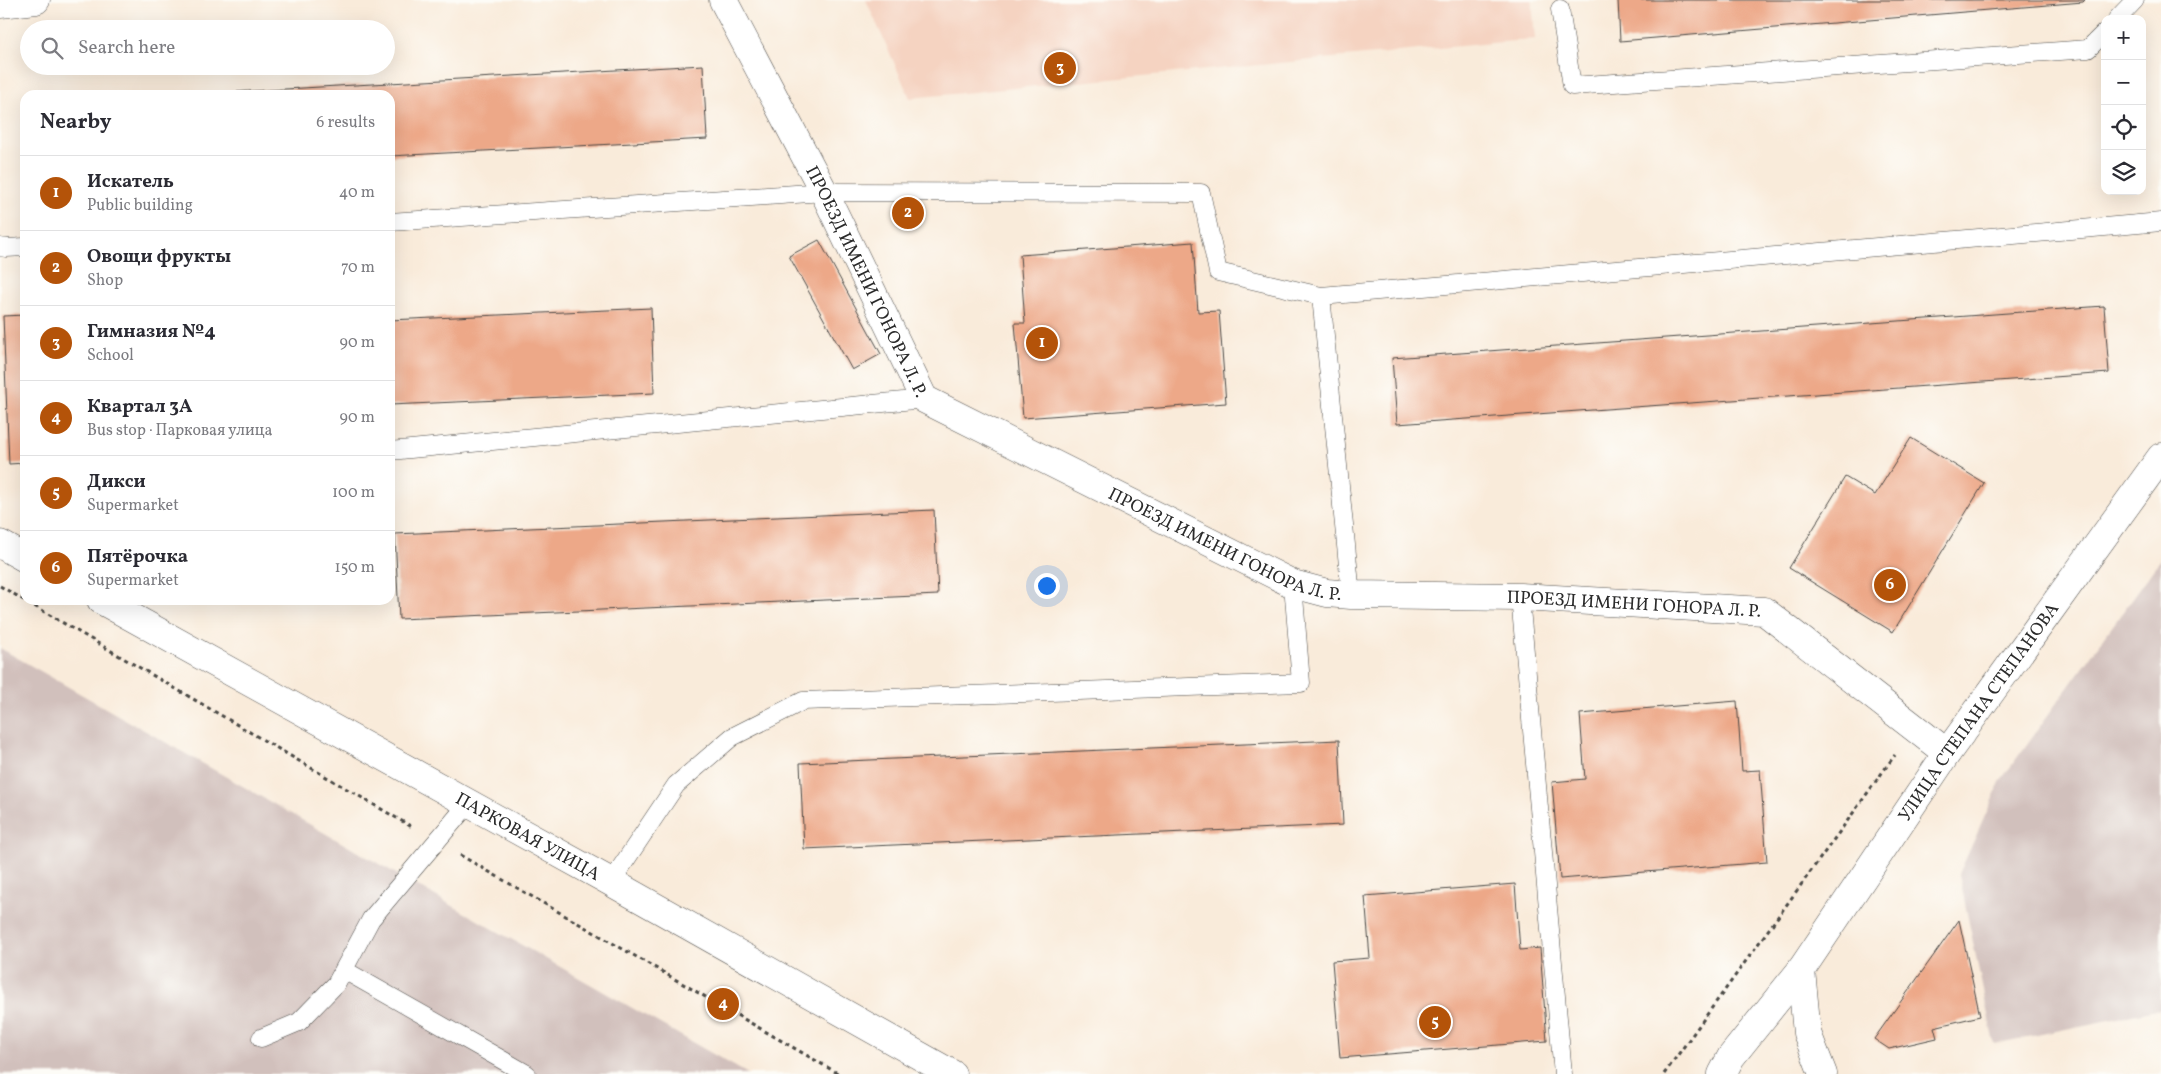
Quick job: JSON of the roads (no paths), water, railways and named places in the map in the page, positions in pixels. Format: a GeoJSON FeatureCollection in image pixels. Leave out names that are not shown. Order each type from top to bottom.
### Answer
{"type":"FeatureCollection","features":[{"type":"Feature","properties":{"kind":"street"},"geometry":{"type":"LineString","coordinates":[[0,4],[36,0]]}},
{"type":"Feature","properties":{"kind":"street","name":"ПРОЕЗД ИМЕНИ ГОНОРА Л. Р."},"geometry":{"type":"LineString","coordinates":[[723,0],[824,192],[924,398],[1292,584],[1327,593],[1351,596],[1520,597],[1764,611],[1947,753]]}},
{"type":"Feature","properties":{"kind":"street","name":"УЛИЦА СТЕПАНА СТЕПАНОВА"},"geometry":{"type":"LineString","coordinates":[[1722,1074],[1731,1057],[1801,970],[1947,753],[2161,457]]}},
{"type":"Feature","properties":{"kind":"street"},"geometry":{"type":"LineString","coordinates":[[0,544],[20,555]]}},
{"type":"Feature","properties":{"kind":"street","name":"ПАРКОВАЯ УЛИЦА"},"geometry":{"type":"LineString","coordinates":[[110,605],[611,882],[952,1074]]}},
{"type":"Feature","properties":{"kind":"street"},"geometry":{"type":"LineString","coordinates":[[1801,970],[1807,1033],[1824,1074]]}},
{"type":"Feature","properties":{"kind":"lane"},"geometry":{"type":"LineString","coordinates":[[2121,15],[2136,0]]}},
{"type":"Feature","properties":{"kind":"lane"},"geometry":{"type":"LineString","coordinates":[[1560,10],[1572,86],[2088,49],[2101,36]]}},
{"type":"Feature","properties":{"kind":"lane"},"geometry":{"type":"LineString","coordinates":[[395,222],[824,192],[1201,193],[1218,272],[1321,296],[2161,222]]}},
{"type":"Feature","properties":{"kind":"lane"},"geometry":{"type":"LineString","coordinates":[[0,247],[20,247]]}},
{"type":"Feature","properties":{"kind":"lane"},"geometry":{"type":"LineString","coordinates":[[1321,296],[1351,596]]}},
{"type":"Feature","properties":{"kind":"lane"},"geometry":{"type":"LineString","coordinates":[[395,451],[924,398]]}},
{"type":"Feature","properties":{"kind":"lane"},"geometry":{"type":"LineString","coordinates":[[611,882],[676,785],[732,737],[803,701],[1301,682],[1292,584]]}},
{"type":"Feature","properties":{"kind":"lane"},"geometry":{"type":"LineString","coordinates":[[1520,597],[1563,1074]]}},
{"type":"Feature","properties":{"kind":"lane"},"geometry":{"type":"LineString","coordinates":[[261,1038],[299,1022],[336,984],[371,919],[468,804]]}},
{"type":"Feature","properties":{"kind":"lane"},"geometry":{"type":"LineString","coordinates":[[344,970],[527,1074]]}},
{"type":"Feature","properties":{"kind":"place","name":"Гимназия №4"},"geometry":{"type":"Point","coordinates":[1060,68]}},
{"type":"Feature","properties":{"kind":"place","name":"Овощи фрукты"},"geometry":{"type":"Point","coordinates":[908,213]}},
{"type":"Feature","properties":{"kind":"place","name":"Искатель"},"geometry":{"type":"Point","coordinates":[1042,343]}},
{"type":"Feature","properties":{"kind":"place","name":"Пятёрочка"},"geometry":{"type":"Point","coordinates":[1890,585]}},
{"type":"Feature","properties":{"kind":"place","name":"Квартал 3А"},"geometry":{"type":"Point","coordinates":[723,1004]}},
{"type":"Feature","properties":{"kind":"place","name":"Дикси"},"geometry":{"type":"Point","coordinates":[1435,1022]}}]}
